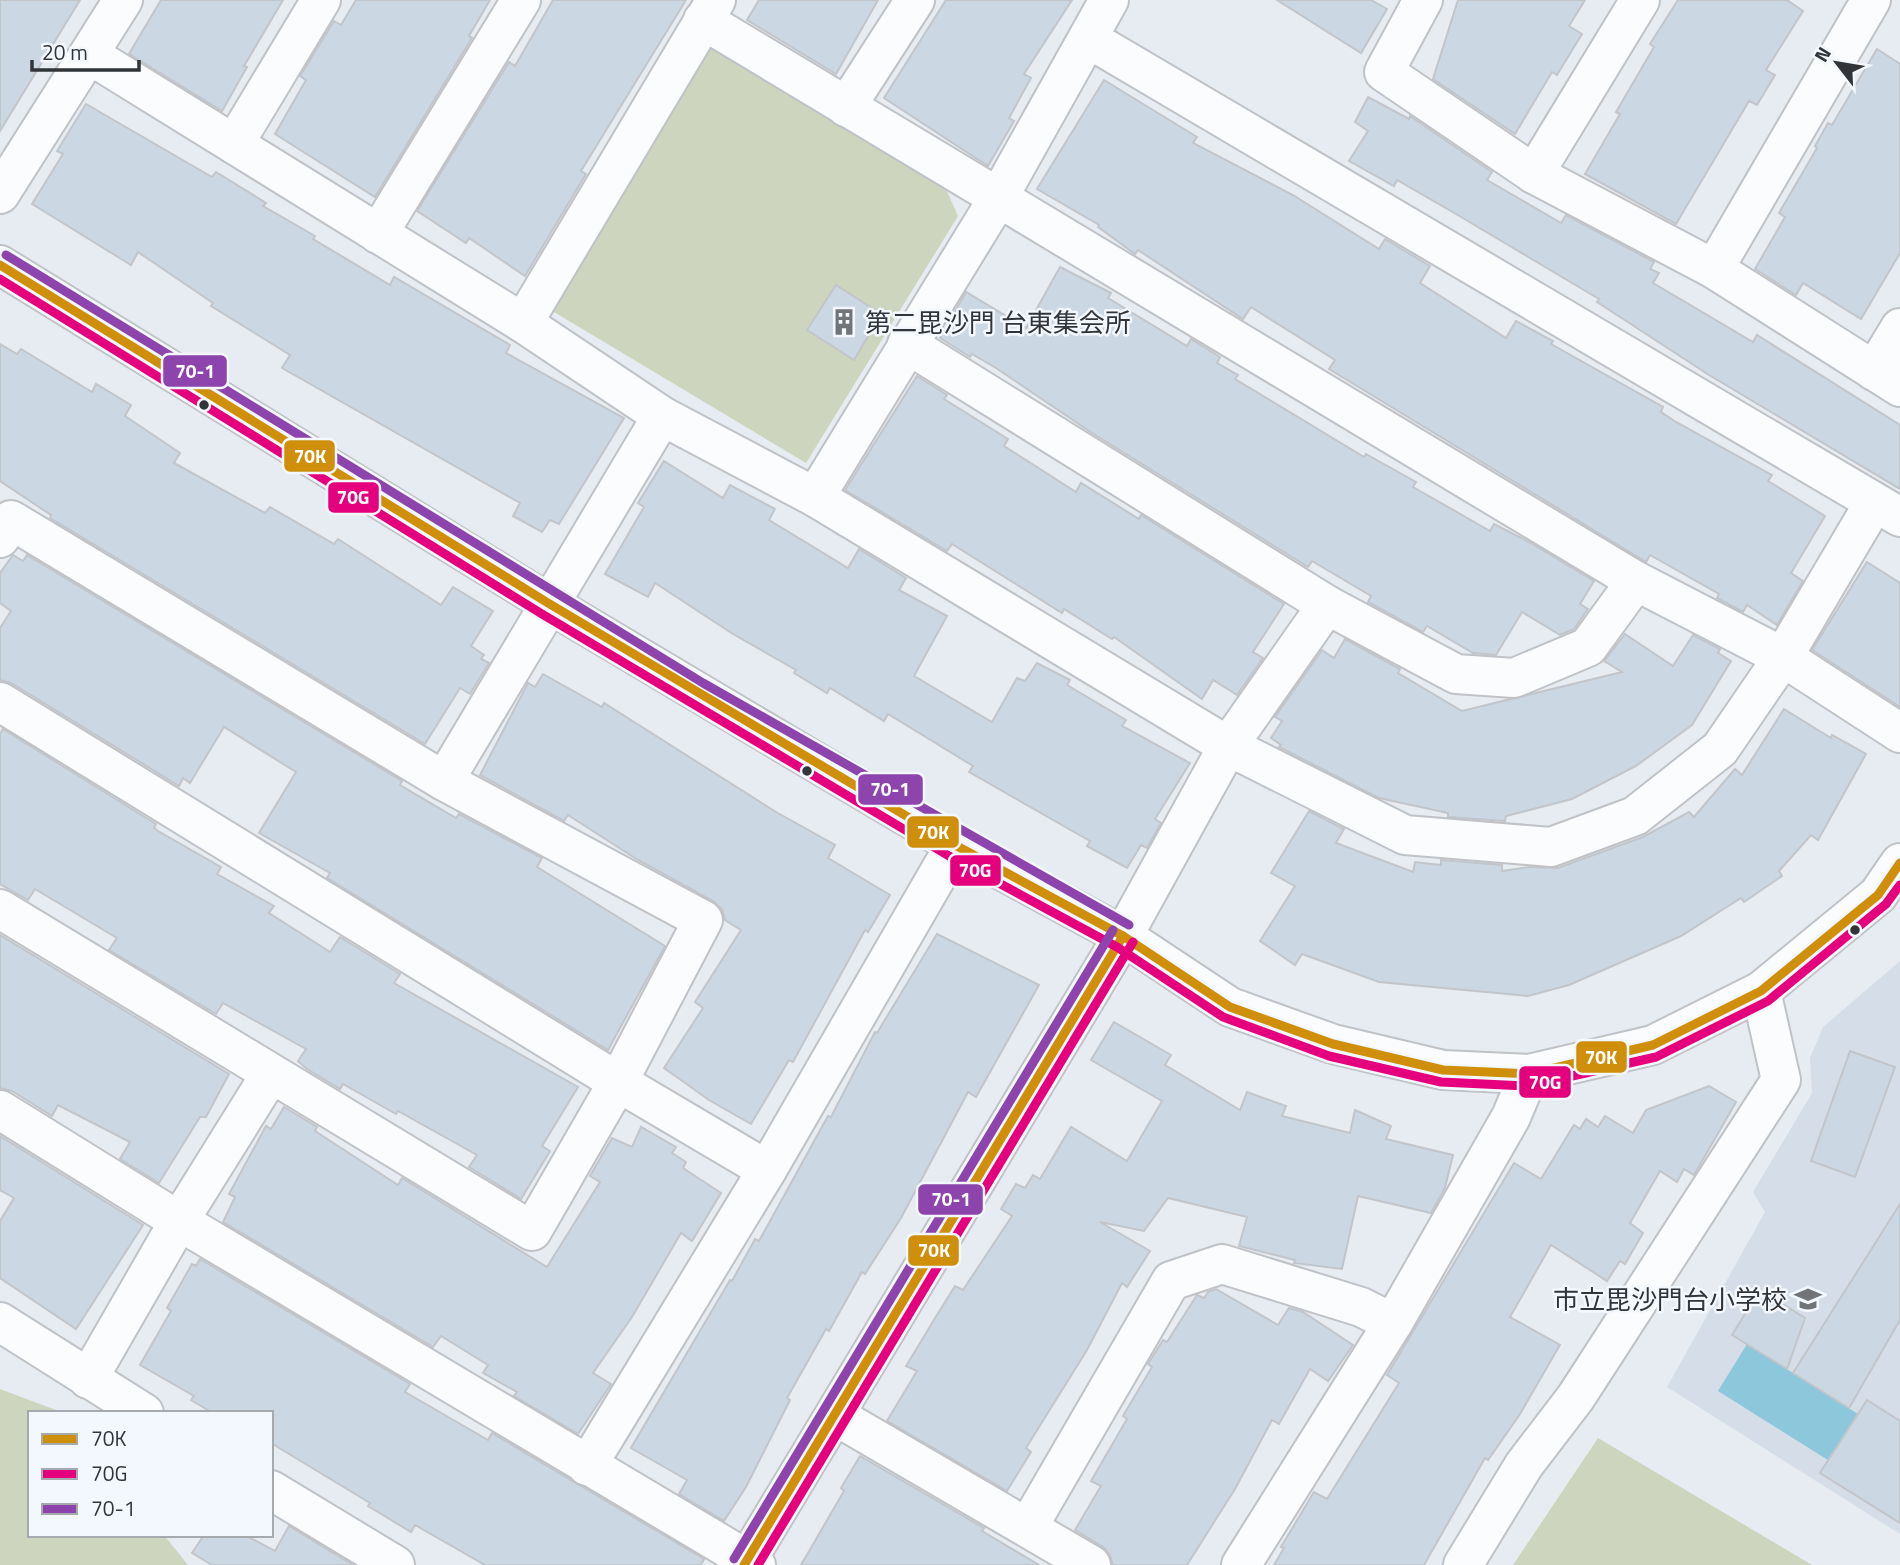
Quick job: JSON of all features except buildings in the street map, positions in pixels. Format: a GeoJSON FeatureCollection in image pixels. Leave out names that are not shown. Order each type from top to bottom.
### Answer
{"type":"FeatureCollection","features":[{"type":"Feature","properties":{"kind":"street"},"geometry":{"type":"LineString","coordinates":[[0,194],[123,0]]}},
{"type":"Feature","properties":{"kind":"street"},"geometry":{"type":"LineString","coordinates":[[234,144],[321,0]]}},
{"type":"Feature","properties":{"kind":"street"},"geometry":{"type":"LineString","coordinates":[[379,234],[521,0]]}},
{"type":"Feature","properties":{"kind":"street"},"geometry":{"type":"LineString","coordinates":[[846,107],[915,0]]}},
{"type":"Feature","properties":{"kind":"street"},"geometry":{"type":"LineString","coordinates":[[815,496],[998,200],[1109,0]]}},
{"type":"Feature","properties":{"kind":"street"},"geometry":{"type":"LineString","coordinates":[[1423,0],[1384,72],[1534,174],[1714,270],[1887,379],[1900,328]]}},
{"type":"Feature","properties":{"kind":"street"},"geometry":{"type":"LineString","coordinates":[[1534,174],[1640,0]]}},
{"type":"Feature","properties":{"kind":"street"},"geometry":{"type":"LineString","coordinates":[[1714,270],[1871,0]]}},
{"type":"Feature","properties":{"kind":"street"},"geometry":{"type":"LineString","coordinates":[[523,323],[709,10],[846,107],[998,200],[1636,581],[1783,657],[1900,733]]}},
{"type":"Feature","properties":{"kind":"street"},"geometry":{"type":"LineString","coordinates":[[90,55],[523,323],[662,416],[815,496],[1228,746],[1405,835],[1551,847],[1634,816],[1720,749],[1887,510],[1089,39]]}},
{"type":"Feature","properties":{"kind":"street"},"geometry":{"type":"LineString","coordinates":[[0,265],[548,603],[955,845],[1123,936],[1230,1007],[1333,1044],[1443,1070],[1529,1074],[1653,1045],[1761,991],[1878,895],[1900,863]]}},
{"type":"Feature","properties":{"kind":"street"},"geometry":{"type":"LineString","coordinates":[[907,344],[1327,605],[1456,674],[1514,678],[1588,647],[1636,581]]}},
{"type":"Feature","properties":{"kind":"street"},"geometry":{"type":"LineString","coordinates":[[444,782],[548,603],[662,416]]}},
{"type":"Feature","properties":{"kind":"street"},"geometry":{"type":"LineString","coordinates":[[0,538],[11,520],[444,782],[703,920],[618,1082],[532,1231],[270,1075],[0,909]]}},
{"type":"Feature","properties":{"kind":"street"},"geometry":{"type":"LineString","coordinates":[[0,1110],[178,1221],[749,1563],[1123,936],[1228,746],[1327,605]]}},
{"type":"Feature","properties":{"kind":"street"},"geometry":{"type":"LineString","coordinates":[[0,702],[618,1082],[767,1170]]}},
{"type":"Feature","properties":{"kind":"street"},"geometry":{"type":"LineString","coordinates":[[587,1466],[767,1170],[955,845]]}},
{"type":"Feature","properties":{"kind":"street"},"geometry":{"type":"LineString","coordinates":[[1463,1565],[1524,1465],[1576,1397],[1781,1080],[1761,991]]}},
{"type":"Feature","properties":{"kind":"street"},"geometry":{"type":"LineString","coordinates":[[1241,1565],[1393,1323],[1511,1117],[1529,1074]]}},
{"type":"Feature","properties":{"kind":"street"},"geometry":{"type":"LineString","coordinates":[[88,1378],[178,1221],[270,1075]]}},
{"type":"Feature","properties":{"kind":"street"},"geometry":{"type":"LineString","coordinates":[[1028,1527],[1171,1281],[1222,1264],[1361,1307],[1393,1323]]}},
{"type":"Feature","properties":{"kind":"street"},"geometry":{"type":"LineString","coordinates":[[0,1322],[141,1411]]}},
{"type":"Feature","properties":{"kind":"street"},"geometry":{"type":"LineString","coordinates":[[836,1416],[1091,1565]]}},
{"type":"Feature","properties":{"kind":"street"},"geometry":{"type":"LineString","coordinates":[[273,1491],[384,1562]]}},
{"type":"Feature","properties":{"kind":"shaded area","name":"市立毘沙門台小学校"},"geometry":{"type":"Polygon","coordinates":[[[1900,961],[1900,1534],[1667,1387],[1765,1212],[1753,1192],[1812,1093],[1810,1058],[1823,1027],[1900,961]]]}},
{"type":"Feature","properties":{"kind":"green space"},"geometry":{"type":"Polygon","coordinates":[[[711,44],[945,187],[958,216],[806,463],[549,309],[711,44]]]}},
{"type":"Feature","properties":{"kind":"green space"},"geometry":{"type":"Polygon","coordinates":[[[0,1389],[59,1411],[28,1411],[28,1537],[166,1537],[188,1565],[0,1565],[0,1389]]]}},
{"type":"Feature","properties":{"kind":"green space"},"geometry":{"type":"Polygon","coordinates":[[[1598,1438],[1812,1565],[1513,1565],[1598,1438]]]}},
{"type":"Feature","properties":{"kind":"water"},"geometry":{"type":"Polygon","coordinates":[[[1747,1344],[1858,1414],[1828,1460],[1718,1391],[1747,1344]]]}},
{"type":"Feature","properties":{"kind":"transit line","name":"70-1"},"geometry":{"type":"LineString","coordinates":[[6,255],[703,683],[1129,925]]}},
{"type":"Feature","properties":{"kind":"transit line","name":"70K"},"geometry":{"type":"LineString","coordinates":[[0,265],[548,603],[955,845],[1123,936],[1230,1007],[1333,1044],[1443,1070],[1529,1074],[1653,1045],[1761,991],[1878,895],[1900,863]]}},
{"type":"Feature","properties":{"kind":"transit line","name":"70G"},"geometry":{"type":"LineString","coordinates":[[0,279],[542,614],[949,856],[1117,947],[1223,1017],[1329,1056],[1441,1082],[1528,1086],[1656,1057],[1768,1001],[1886,904],[1900,885]]}},
{"type":"Feature","properties":{"kind":"transit line","name":"70-1"},"geometry":{"type":"LineString","coordinates":[[734,1559],[1113,930]]}},
{"type":"Feature","properties":{"kind":"transit line","name":"70K"},"geometry":{"type":"LineString","coordinates":[[744,1565],[1123,936]]}},
{"type":"Feature","properties":{"kind":"transit line","name":"70G"},"geometry":{"type":"LineString","coordinates":[[758,1565],[1133,942]]}},
{"type":"Feature","properties":{"kind":"place","name":"第二毘沙門 台東集会所"},"geometry":{"type":"Point","coordinates":[844,322]}},
{"type":"Feature","properties":{"kind":"place","name":"市立毘沙門台小学校"},"geometry":{"type":"Point","coordinates":[1808,1299]}}]}
